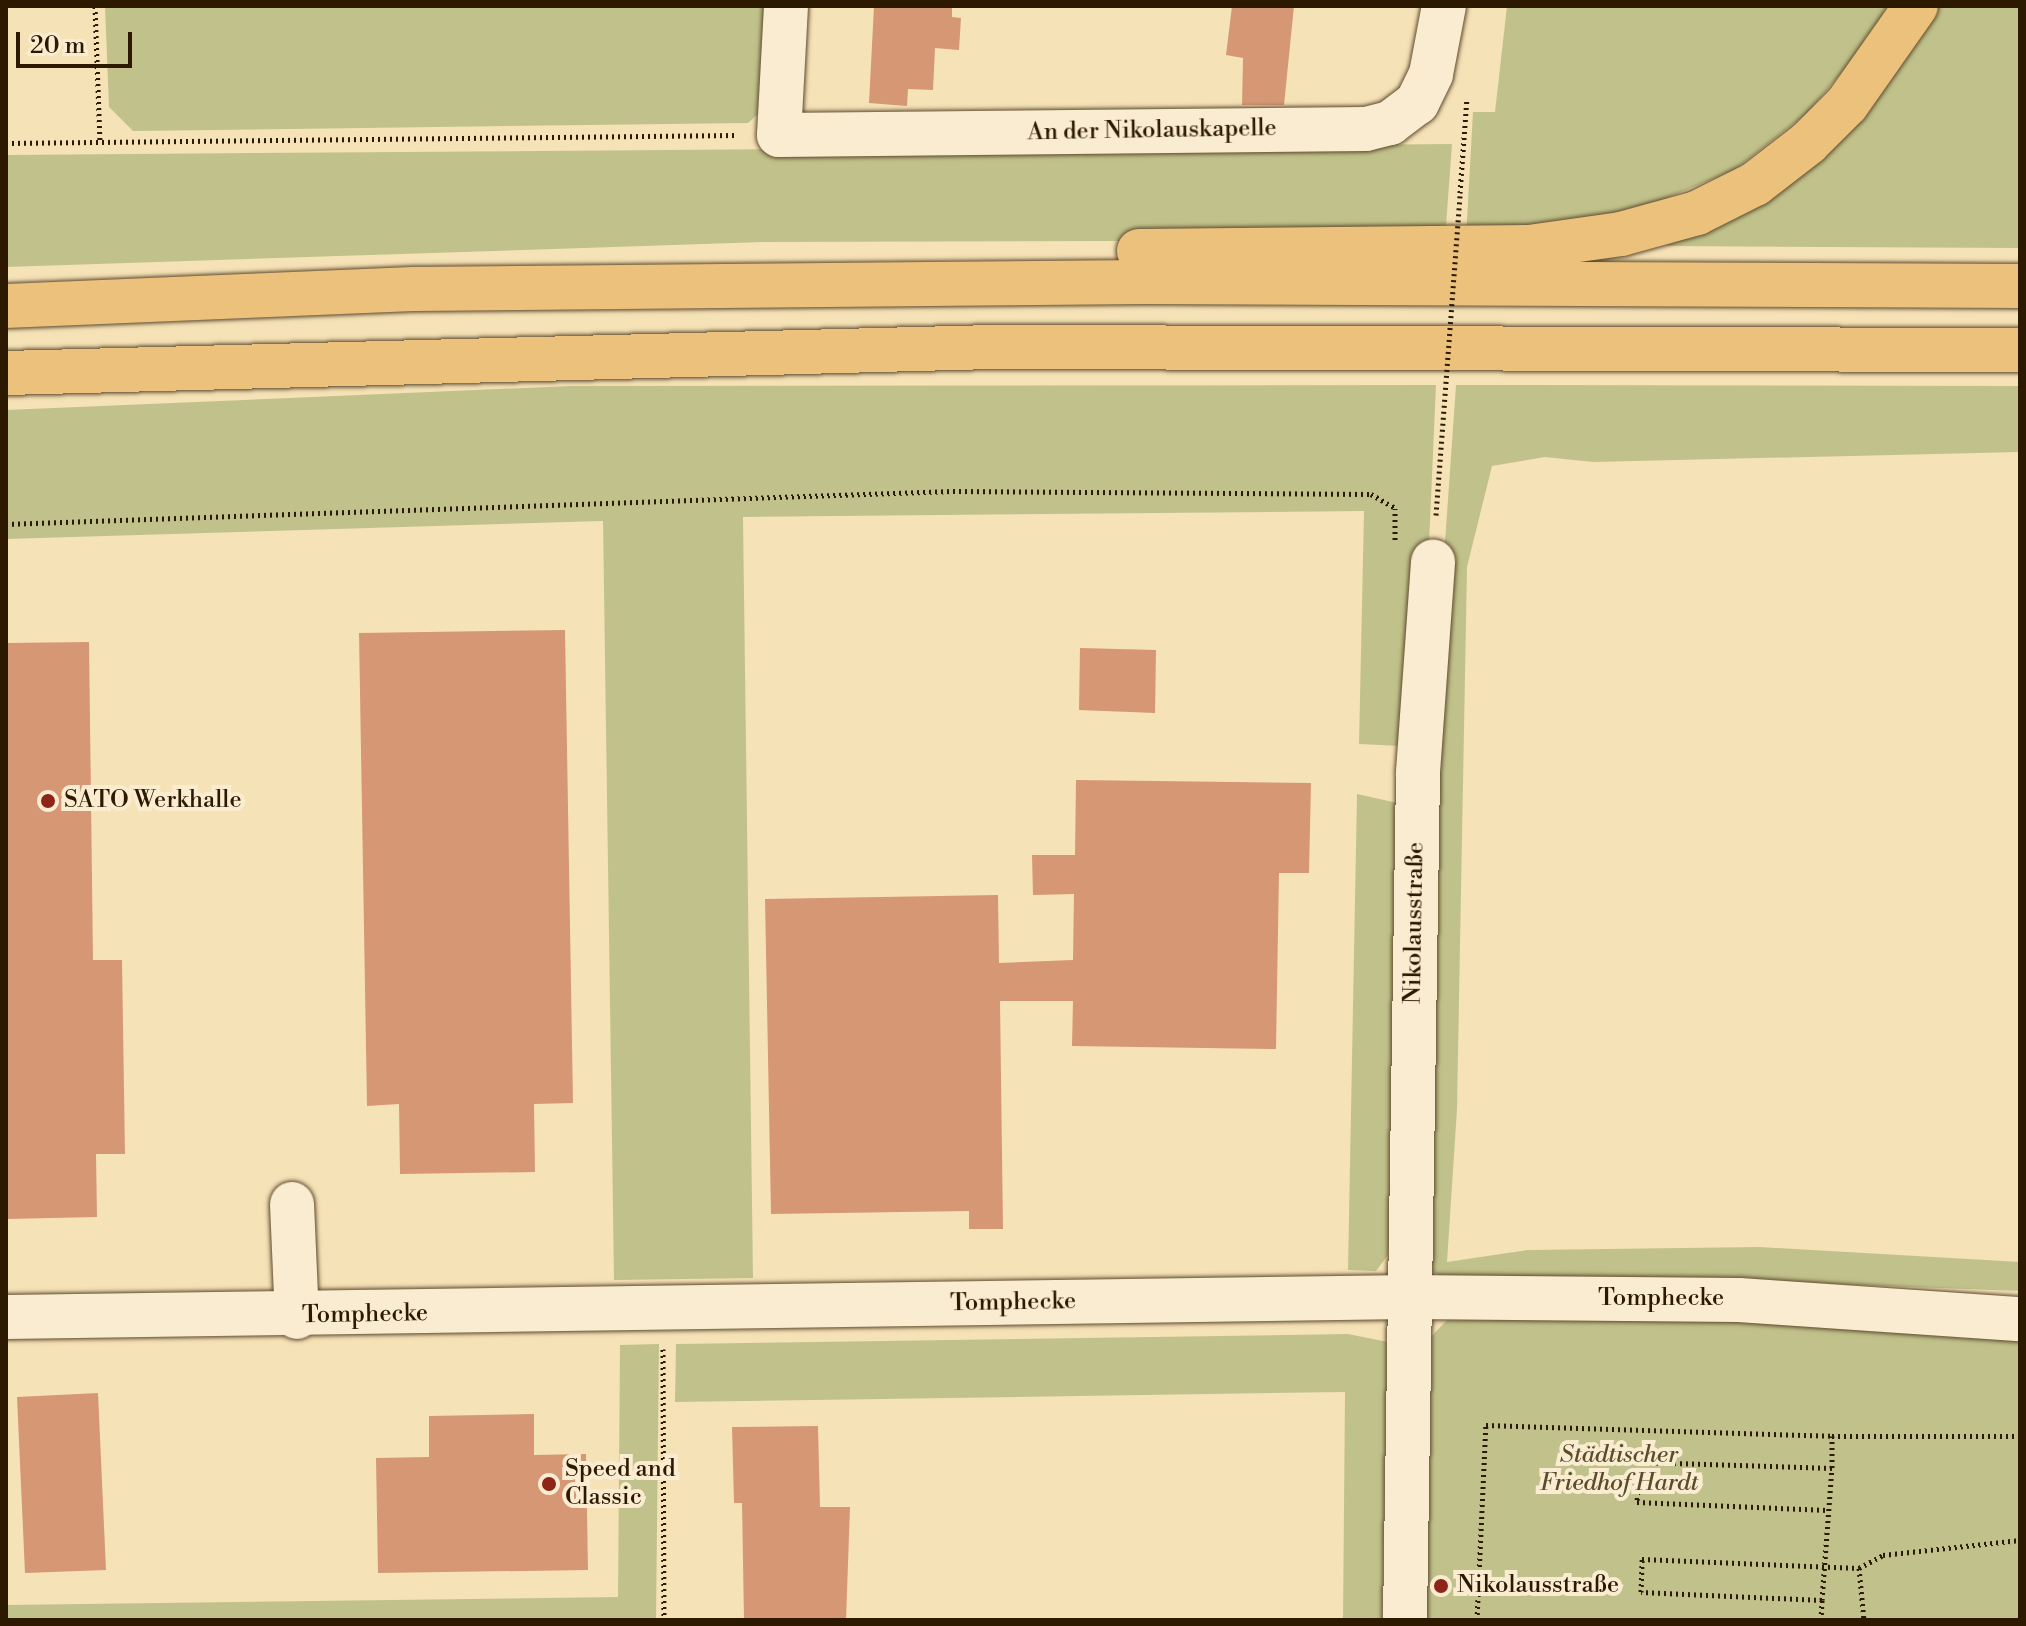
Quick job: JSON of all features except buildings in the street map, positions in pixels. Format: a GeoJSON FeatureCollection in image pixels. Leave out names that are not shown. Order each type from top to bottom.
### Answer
{"type":"FeatureCollection","features":[{"type":"Feature","properties":{"kind":"highway"},"geometry":{"type":"LineString","coordinates":[[415,289],[578,257],[1529,247],[1621,234],[1697,213],[1755,184],[1847,104],[1916,6]]}},
{"type":"Feature","properties":{"kind":"highway"},"geometry":{"type":"LineString","coordinates":[[6,306],[415,289],[1129,282],[2020,286]]}},
{"type":"Feature","properties":{"kind":"highway"},"geometry":{"type":"LineString","coordinates":[[6,373],[993,347],[2020,350]]}},
{"type":"Feature","properties":{"kind":"street"},"geometry":{"type":"LineString","coordinates":[[779,135],[786,6]]}},
{"type":"Feature","properties":{"kind":"street","name":"An der Nikolauskapelle"},"geometry":{"type":"LineString","coordinates":[[779,135],[1366,129],[1390,123],[1417,103],[1431,74],[1444,6]]}},
{"type":"Feature","properties":{"kind":"street","name":"Nikolausstraße"},"geometry":{"type":"LineString","coordinates":[[1405,1620],[1418,772],[1414,558]]}},
{"type":"Feature","properties":{"kind":"street"},"geometry":{"type":"LineString","coordinates":[[292,1204],[297,1317]]}},
{"type":"Feature","properties":{"kind":"street","name":"Tomphecke"},"geometry":{"type":"LineString","coordinates":[[6,1317],[297,1317],[663,1308],[1409,1297],[1739,1300],[2020,1319]]}},
{"type":"Feature","properties":{"kind":"path"},"geometry":{"type":"LineString","coordinates":[[95,6],[100,142]]}},
{"type":"Feature","properties":{"kind":"path"},"geometry":{"type":"LineString","coordinates":[[6,143],[779,135]]}},
{"type":"Feature","properties":{"kind":"path"},"geometry":{"type":"LineString","coordinates":[[1436,515],[1460,193]]}},
{"type":"Feature","properties":{"kind":"path"},"geometry":{"type":"LineString","coordinates":[[6,524],[953,491],[1371,494],[1395,508],[1414,558]]}},
{"type":"Feature","properties":{"kind":"path"},"geometry":{"type":"LineString","coordinates":[[663,1308],[664,1620]]}},
{"type":"Feature","properties":{"kind":"path"},"geometry":{"type":"LineString","coordinates":[[1477,1620],[1486,1425],[1832,1436],[2020,1436]]}},
{"type":"Feature","properties":{"kind":"path"},"geometry":{"type":"LineString","coordinates":[[1821,1620],[1832,1436]]}},
{"type":"Feature","properties":{"kind":"path"},"geometry":{"type":"LineString","coordinates":[[1828,1510],[1637,1502],[1640,1462],[1832,1468]]}},
{"type":"Feature","properties":{"kind":"path"},"geometry":{"type":"LineString","coordinates":[[1822,1600],[1641,1592],[1642,1559],[1824,1569],[1859,1568],[1883,1555],[2020,1540]]}},
{"type":"Feature","properties":{"kind":"path"},"geometry":{"type":"LineString","coordinates":[[1859,1568],[1864,1620]]}},
{"type":"Feature","properties":{"kind":"green space"},"geometry":{"type":"Polygon","coordinates":[[[105,6],[765,6],[758,114],[748,123],[133,131],[109,107],[105,6]]]}},
{"type":"Feature","properties":{"kind":"green space"},"geometry":{"type":"Polygon","coordinates":[[[1507,6],[1887,6],[1867,43],[1806,114],[1734,170],[1613,220],[1466,238],[1473,112],[1495,112],[1507,6]]]}},
{"type":"Feature","properties":{"kind":"green space"},"geometry":{"type":"Polygon","coordinates":[[[1928,6],[2020,6],[2020,248],[1666,246],[1928,6]]]}},
{"type":"Feature","properties":{"kind":"green space"},"geometry":{"type":"Polygon","coordinates":[[[1452,144],[1445,240],[764,242],[6,267],[6,155],[1452,144]]]}},
{"type":"Feature","properties":{"kind":"green space"},"geometry":{"type":"Polygon","coordinates":[[[1436,385],[1421,726],[1401,746],[1359,744],[1364,511],[743,517],[753,1278],[614,1280],[603,521],[6,539],[6,410],[571,386],[1436,385]]]}},
{"type":"Feature","properties":{"kind":"green space"},"geometry":{"type":"Polygon","coordinates":[[[1456,385],[2020,386],[2020,452],[1593,462],[1545,457],[1492,466],[1467,567],[1457,1109],[1447,1262],[1528,1250],[1760,1247],[2020,1262],[2020,1291],[1639,1277],[1448,1280],[1430,1270],[1439,628],[1456,385]]]}},
{"type":"Feature","properties":{"kind":"green space"},"geometry":{"type":"Polygon","coordinates":[[[1357,794],[1402,804],[1392,1184],[1388,1255],[1376,1271],[1348,1270],[1357,794]]]}},
{"type":"Feature","properties":{"kind":"green space","name":"Städtischer Friedhof Hardt"},"geometry":{"type":"Polygon","coordinates":[[[1449,1318],[1767,1319],[2020,1338],[2020,1620],[1422,1620],[1426,1342],[1449,1318]]]}},
{"type":"Feature","properties":{"kind":"green space"},"geometry":{"type":"Polygon","coordinates":[[[1348,1334],[1388,1342],[1382,1620],[1343,1620],[1345,1392],[675,1402],[676,1344],[1348,1334]]]}},
{"type":"Feature","properties":{"kind":"green space"},"geometry":{"type":"Polygon","coordinates":[[[659,1344],[656,1620],[6,1620],[6,1605],[618,1597],[620,1345],[659,1344]]]}},
{"type":"Feature","properties":{"kind":"place","name":"SATO Werkhalle"},"geometry":{"type":"Point","coordinates":[48,801]}},
{"type":"Feature","properties":{"kind":"place","name":"Speed and Classic"},"geometry":{"type":"Point","coordinates":[549,1484]}},
{"type":"Feature","properties":{"kind":"place","name":"Nikolausstraße"},"geometry":{"type":"Point","coordinates":[1441,1586]}}]}
